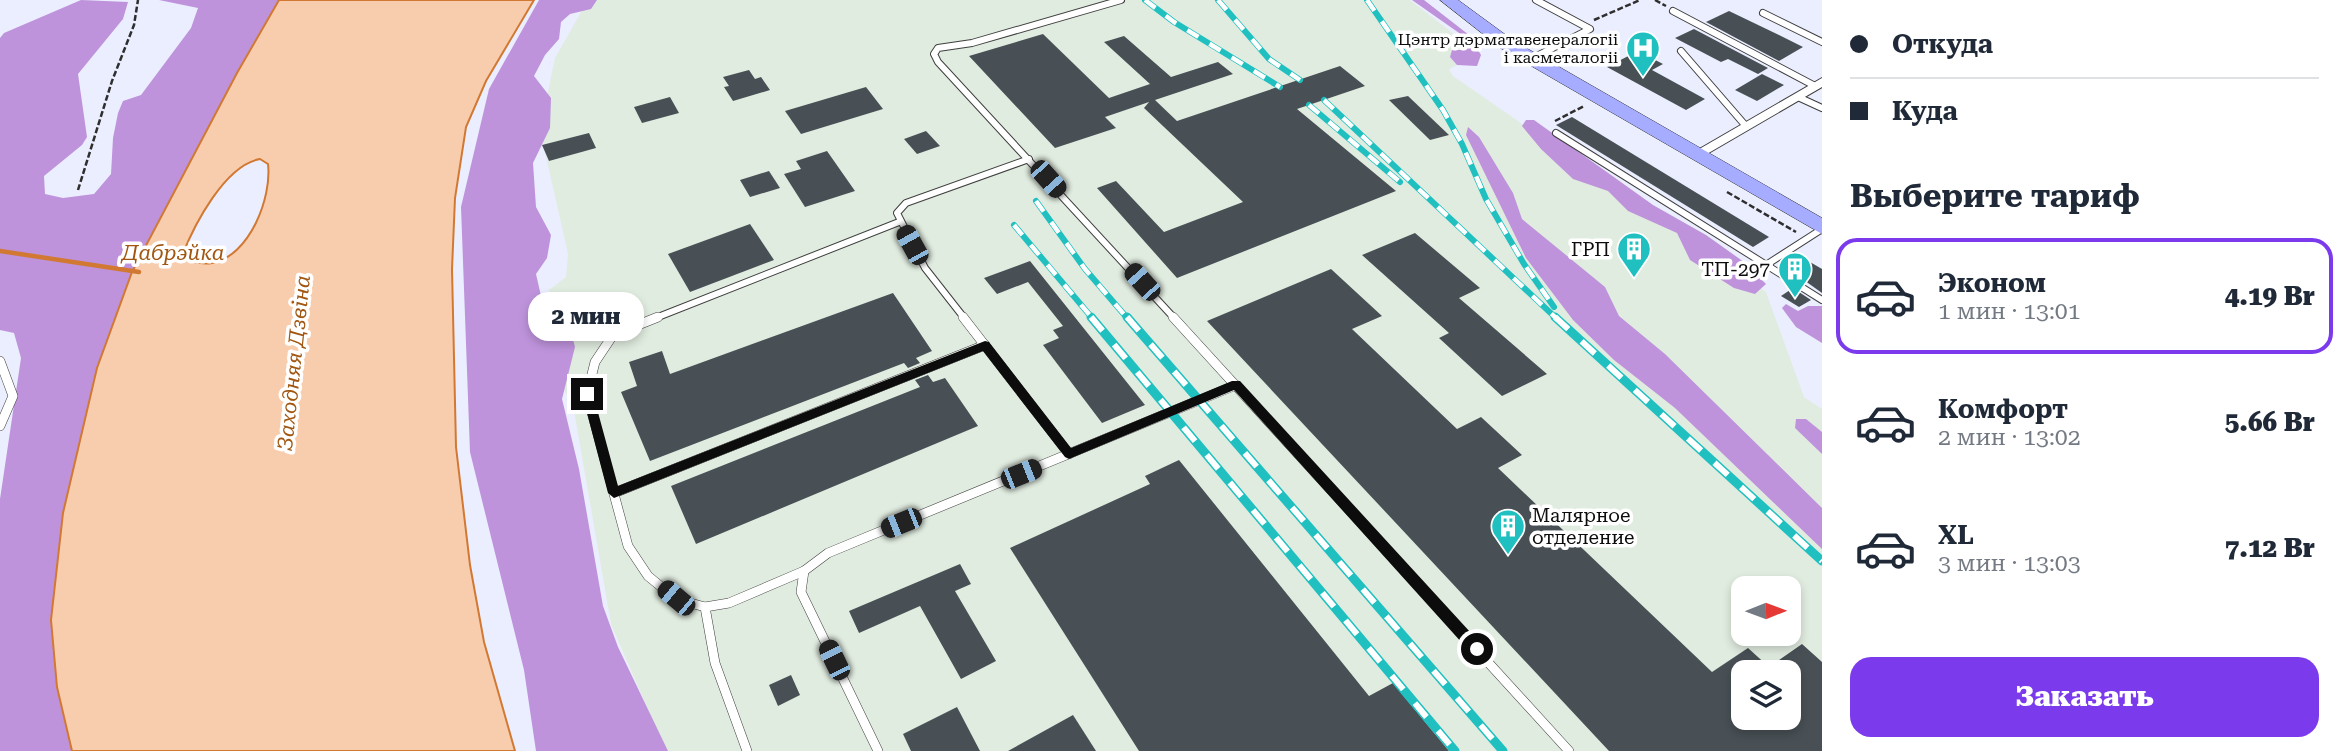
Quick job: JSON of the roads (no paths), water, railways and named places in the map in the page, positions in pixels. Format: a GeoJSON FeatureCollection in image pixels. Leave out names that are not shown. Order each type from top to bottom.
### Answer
{"type":"FeatureCollection","features":[{"type":"Feature","properties":{"kind":"main road"},"geometry":{"type":"LineString","coordinates":[[1448,0],[1508,45],[1821,230]]}},
{"type":"Feature","properties":{"kind":"street"},"geometry":{"type":"LineString","coordinates":[[1695,155],[1819,84]]}},
{"type":"Feature","properties":{"kind":"lane"},"geometry":{"type":"LineString","coordinates":[[1121,0],[972,43],[938,48],[934,54],[938,62],[1569,751]]}},
{"type":"Feature","properties":{"kind":"lane"},"geometry":{"type":"LineString","coordinates":[[1531,59],[1590,29],[1536,0]]}},
{"type":"Feature","properties":{"kind":"lane"},"geometry":{"type":"LineString","coordinates":[[1673,11],[1819,84]]}},
{"type":"Feature","properties":{"kind":"lane"},"geometry":{"type":"LineString","coordinates":[[1763,13],[1822,43]]}},
{"type":"Feature","properties":{"kind":"lane"},"geometry":{"type":"LineString","coordinates":[[1681,51],[1745,125]]}},
{"type":"Feature","properties":{"kind":"lane"},"geometry":{"type":"LineString","coordinates":[[1798,97],[1822,108]]}},
{"type":"Feature","properties":{"kind":"lane"},"geometry":{"type":"LineString","coordinates":[[1556,133],[1822,300]]}},
{"type":"Feature","properties":{"kind":"lane"},"geometry":{"type":"LineString","coordinates":[[1029,159],[906,203],[897,214],[925,268],[1069,454]]}},
{"type":"Feature","properties":{"kind":"lane"},"geometry":{"type":"LineString","coordinates":[[899,222],[613,335],[598,352],[589,375],[587,394],[628,546],[648,576],[676,598],[705,607],[729,603],[804,571],[828,553],[1236,385]]}},
{"type":"Feature","properties":{"kind":"lane"},"geometry":{"type":"LineString","coordinates":[[1766,265],[1821,230]]}},
{"type":"Feature","properties":{"kind":"lane"},"geometry":{"type":"LineString","coordinates":[[614,493],[985,345]]}},
{"type":"Feature","properties":{"kind":"lane"},"geometry":{"type":"LineString","coordinates":[[0,361],[13,396],[0,426]]}},
{"type":"Feature","properties":{"kind":"lane"},"geometry":{"type":"LineString","coordinates":[[804,571],[801,592],[878,751]]}},
{"type":"Feature","properties":{"kind":"lane"},"geometry":{"type":"LineString","coordinates":[[705,607],[706,635],[714,666],[747,751]]}},
{"type":"Feature","properties":{"kind":"water","name":"Заходняя Дзвіна"},"geometry":{"type":"Polygon","coordinates":[[[279,0],[534,0],[486,81],[466,127],[455,198],[452,269],[456,447],[470,565],[484,642],[515,751],[72,751],[57,687],[51,620],[63,513],[97,368],[132,272],[237,73],[279,0]],[[260,159],[247,164],[223,184],[194,229],[182,256],[185,260],[212,263],[237,249],[256,223],[262,208],[268,164],[260,159]]]}},
{"type":"Feature","properties":{"kind":"waterway","name":"Дабрэйка"},"geometry":{"type":"LineString","coordinates":[[0,251],[139,272]]}},
{"type":"Feature","properties":{"kind":"railway"},"geometry":{"type":"LineString","coordinates":[[1145,0],[1174,22],[1280,87]]}},
{"type":"Feature","properties":{"kind":"railway"},"geometry":{"type":"LineString","coordinates":[[1218,0],[1269,59],[1300,80]]}},
{"type":"Feature","properties":{"kind":"railway"},"geometry":{"type":"LineString","coordinates":[[1367,0],[1443,110],[1462,144],[1486,199],[1524,264],[1554,307]]}},
{"type":"Feature","properties":{"kind":"railway"},"geometry":{"type":"LineString","coordinates":[[1324,100],[1557,319]]}},
{"type":"Feature","properties":{"kind":"railway"},"geometry":{"type":"LineString","coordinates":[[1309,105],[1400,182]]}},
{"type":"Feature","properties":{"kind":"railway"},"geometry":{"type":"LineString","coordinates":[[1036,201],[1085,269],[1128,319]]}},
{"type":"Feature","properties":{"kind":"railway"},"geometry":{"type":"LineString","coordinates":[[1014,225],[1093,319]]}},
{"type":"Feature","properties":{"kind":"railway"},"geometry":{"type":"LineString","coordinates":[[1091,317],[1455,751]]}},
{"type":"Feature","properties":{"kind":"railway"},"geometry":{"type":"LineString","coordinates":[[1127,317],[1503,751]]}},
{"type":"Feature","properties":{"kind":"railway"},"geometry":{"type":"LineString","coordinates":[[1555,317],[1822,561]]}},
{"type":"Feature","properties":{"kind":"place","name":"Цэнтр дэрматавенералогіі і касметалогіі"},"geometry":{"type":"Point","coordinates":[1643,78]}},
{"type":"Feature","properties":{"kind":"place","name":"ГРП"},"geometry":{"type":"Point","coordinates":[1634,279]}},
{"type":"Feature","properties":{"kind":"place","name":"ТП-297"},"geometry":{"type":"Point","coordinates":[1795,299]}},
{"type":"Feature","properties":{"kind":"place","name":"Малярное отделение"},"geometry":{"type":"Point","coordinates":[1508,556]}}]}
